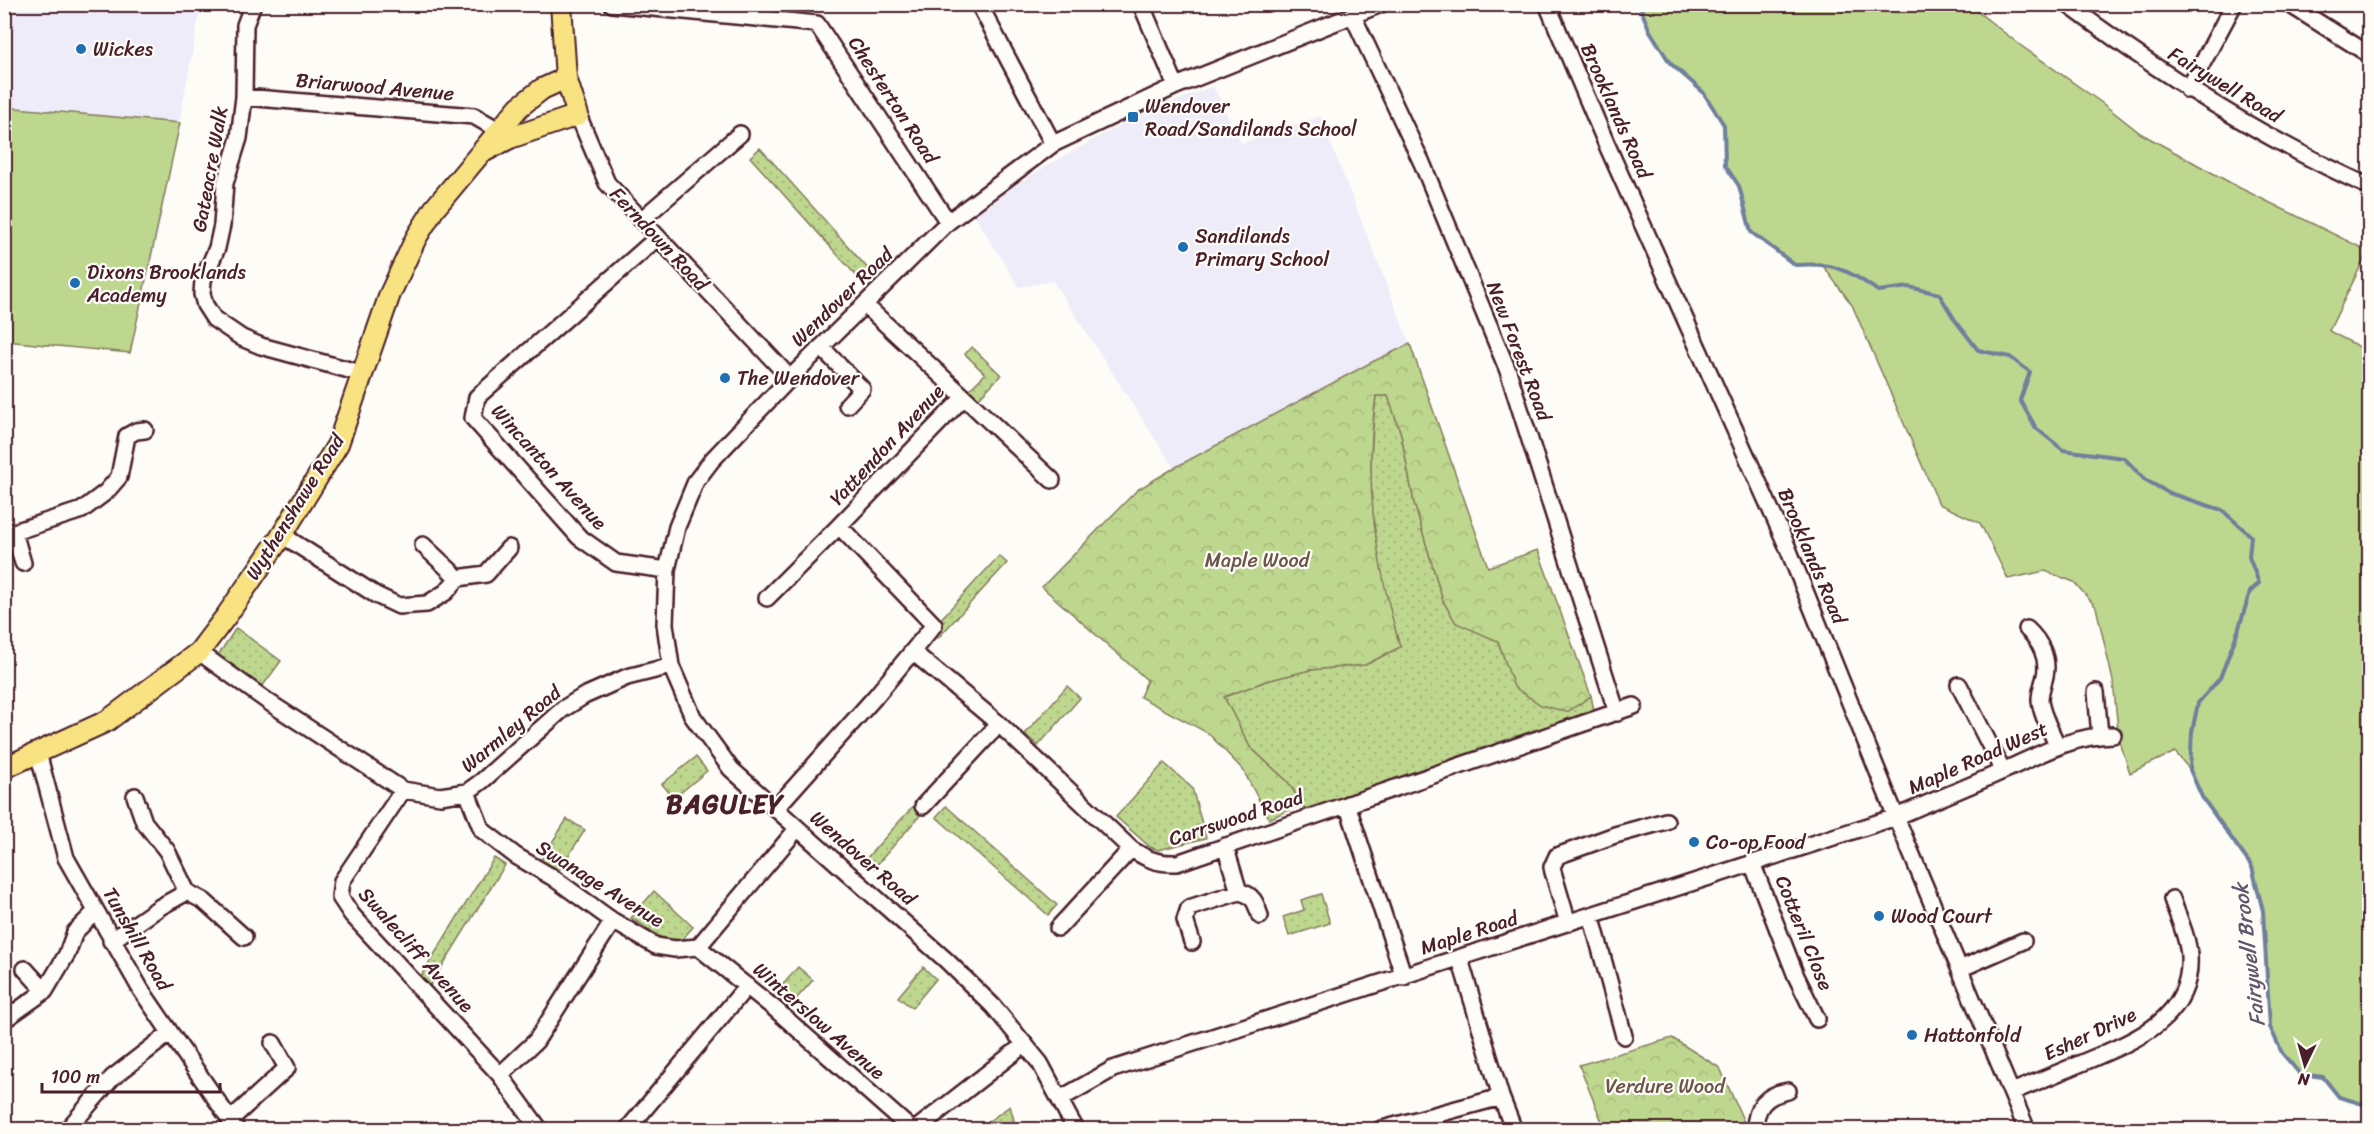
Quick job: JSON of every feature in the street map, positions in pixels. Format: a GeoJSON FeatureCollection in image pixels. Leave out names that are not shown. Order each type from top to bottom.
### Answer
{"type":"FeatureCollection","features":[{"type":"Feature","properties":{"kind":"main road","name":"Ferndown Road"},"geometry":{"type":"LineString","coordinates":[[561,4],[566,78],[578,115]]}},
{"type":"Feature","properties":{"kind":"main road","name":"Wythenshawe Road"},"geometry":{"type":"LineString","coordinates":[[4,768],[107,721],[199,652],[282,535],[338,444],[390,294],[416,238],[451,187],[480,154],[505,133],[519,107],[542,89],[566,78]]}},
{"type":"Feature","properties":{"kind":"main road"},"geometry":{"type":"LineString","coordinates":[[505,133],[578,115]]}},
{"type":"Feature","properties":{"kind":"street","name":"Gateacre Walk"},"geometry":{"type":"LineString","coordinates":[[253,4],[245,25],[244,97],[239,138],[225,183],[222,225],[217,248],[203,280],[205,305],[214,319],[242,338],[261,346],[364,374]]}},
{"type":"Feature","properties":{"kind":"street","name":"Chesterton Road"},"geometry":{"type":"LineString","coordinates":[[612,4],[817,24],[948,222]]}},
{"type":"Feature","properties":{"kind":"street"},"geometry":{"type":"LineString","coordinates":[[979,4],[1053,144]]}},
{"type":"Feature","properties":{"kind":"street"},"geometry":{"type":"LineString","coordinates":[[1141,4],[1176,86]]}},
{"type":"Feature","properties":{"kind":"street","name":"Wendover Road"},"geometry":{"type":"LineString","coordinates":[[1076,1130],[1040,1063],[993,1006],[947,961],[731,769],[693,717],[671,666],[665,624],[667,570],[676,527],[696,481],[733,435],[948,222],[1053,144],[1176,86],[1381,4]]}},
{"type":"Feature","properties":{"kind":"street","name":"Brooklands Road"},"geometry":{"type":"LineString","coordinates":[[1546,4],[1787,546],[1896,817],[2027,1130]]}},
{"type":"Feature","properties":{"kind":"street","name":"Fairywell Road"},"geometry":{"type":"LineString","coordinates":[[2067,4],[2188,90],[2247,126],[2370,187]]}},
{"type":"Feature","properties":{"kind":"street"},"geometry":{"type":"LineString","coordinates":[[2188,90],[2234,4]]}},
{"type":"Feature","properties":{"kind":"street"},"geometry":{"type":"LineString","coordinates":[[2289,4],[2370,55]]}},
{"type":"Feature","properties":{"kind":"street","name":"New Forest Road"},"geometry":{"type":"LineString","coordinates":[[1353,16],[1422,163],[1508,371],[1617,712]]}},
{"type":"Feature","properties":{"kind":"street","name":"Briarwood Avenue"},"geometry":{"type":"LineString","coordinates":[[244,97],[474,116],[505,133]]}},
{"type":"Feature","properties":{"kind":"street","name":"Ferndown Road"},"geometry":{"type":"LineString","coordinates":[[578,115],[608,183],[640,220],[790,378]]}},
{"type":"Feature","properties":{"kind":"street"},"geometry":{"type":"LineString","coordinates":[[640,220],[740,134]]}},
{"type":"Feature","properties":{"kind":"street","name":"Wincanton Avenue"},"geometry":{"type":"LineString","coordinates":[[657,238],[477,397],[473,418],[579,537],[616,563],[667,570]]}},
{"type":"Feature","properties":{"kind":"street","name":"Yattendon Avenue"},"geometry":{"type":"LineString","coordinates":[[776,808],[934,625],[839,526],[964,397],[865,305]]}},
{"type":"Feature","properties":{"kind":"street"},"geometry":{"type":"LineString","coordinates":[[821,347],[862,388],[847,405]]}},
{"type":"Feature","properties":{"kind":"street"},"geometry":{"type":"LineString","coordinates":[[964,397],[1052,480]]}},
{"type":"Feature","properties":{"kind":"street"},"geometry":{"type":"LineString","coordinates":[[23,563],[9,532],[82,510],[106,492],[119,477],[127,436],[136,431],[145,430]]}},
{"type":"Feature","properties":{"kind":"street"},"geometry":{"type":"LineString","coordinates":[[767,598],[839,526]]}},
{"type":"Feature","properties":{"kind":"street"},"geometry":{"type":"LineString","coordinates":[[282,535],[376,595],[399,606],[427,604],[446,592],[458,578],[486,574],[509,548]]}},
{"type":"Feature","properties":{"kind":"street"},"geometry":{"type":"LineString","coordinates":[[423,546],[458,578]]}},
{"type":"Feature","properties":{"kind":"street"},"geometry":{"type":"LineString","coordinates":[[2027,629],[2042,646],[2046,674],[2040,702],[2056,745]]}},
{"type":"Feature","properties":{"kind":"street","name":"Warmley Road"},"geometry":{"type":"LineString","coordinates":[[199,652],[270,703],[403,790],[440,796],[467,792],[482,782],[563,709],[577,700],[627,676],[671,666]]}},
{"type":"Feature","properties":{"kind":"street","name":"Carrswood Road"},"geometry":{"type":"LineString","coordinates":[[913,652],[999,724],[1131,849],[1148,860],[1161,863],[1177,863],[1634,706]]}},
{"type":"Feature","properties":{"kind":"street"},"geometry":{"type":"LineString","coordinates":[[1959,685],[2004,771]]}},
{"type":"Feature","properties":{"kind":"street","name":"Maple Road West"},"geometry":{"type":"LineString","coordinates":[[1896,817],[2004,771],[2056,745],[2106,735],[2096,692]]}},
{"type":"Feature","properties":{"kind":"street"},"geometry":{"type":"LineString","coordinates":[[923,806],[999,724]]}},
{"type":"Feature","properties":{"kind":"street","name":"Tunshill Road"},"geometry":{"type":"LineString","coordinates":[[38,753],[66,858],[111,941],[141,990],[233,1125]]}},
{"type":"Feature","properties":{"kind":"street","name":"Swalecliff Avenue"},"geometry":{"type":"LineString","coordinates":[[403,790],[342,881],[340,897],[352,915],[500,1075],[540,1130]]}},
{"type":"Feature","properties":{"kind":"street","name":"Swanage Avenue"},"geometry":{"type":"LineString","coordinates":[[467,792],[482,830],[516,856],[552,877],[613,921],[656,946],[675,949],[698,947]]}},
{"type":"Feature","properties":{"kind":"street"},"geometry":{"type":"LineString","coordinates":[[135,796],[144,822],[167,851],[187,892],[204,901],[244,937]]}},
{"type":"Feature","properties":{"kind":"street"},"geometry":{"type":"LineString","coordinates":[[1347,804],[1404,976]]}},
{"type":"Feature","properties":{"kind":"street","name":"Maple Road"},"geometry":{"type":"LineString","coordinates":[[1060,1099],[1113,1069],[1896,817]]}},
{"type":"Feature","properties":{"kind":"street"},"geometry":{"type":"LineString","coordinates":[[1568,923],[1552,867],[1557,856],[1615,834],[1666,821]]}},
{"type":"Feature","properties":{"kind":"street"},"geometry":{"type":"LineString","coordinates":[[698,947],[797,829]]}},
{"type":"Feature","properties":{"kind":"street"},"geometry":{"type":"LineString","coordinates":[[1225,846],[1239,892]]}},
{"type":"Feature","properties":{"kind":"street"},"geometry":{"type":"LineString","coordinates":[[1058,928],[1131,849]]}},
{"type":"Feature","properties":{"kind":"street","name":"Cotteril Close"},"geometry":{"type":"LineString","coordinates":[[1752,862],[1796,976],[1817,1019]]}},
{"type":"Feature","properties":{"kind":"street"},"geometry":{"type":"LineString","coordinates":[[111,941],[160,907],[187,892]]}},
{"type":"Feature","properties":{"kind":"street"},"geometry":{"type":"LineString","coordinates":[[1192,942],[1185,920],[1189,908],[1239,892],[1247,893],[1252,897],[1260,916]]}},
{"type":"Feature","properties":{"kind":"street","name":"Esher Drive"},"geometry":{"type":"LineString","coordinates":[[2012,1092],[2128,1044],[2147,1034],[2167,1016],[2180,998],[2189,965],[2188,945],[2172,899]]}},
{"type":"Feature","properties":{"kind":"street"},"geometry":{"type":"LineString","coordinates":[[4,1020],[45,991],[67,954],[75,933],[96,912]]}},
{"type":"Feature","properties":{"kind":"street"},"geometry":{"type":"LineString","coordinates":[[1591,915],[1624,1036]]}},
{"type":"Feature","properties":{"kind":"street"},"geometry":{"type":"LineString","coordinates":[[500,1075],[536,1041],[613,921]]}},
{"type":"Feature","properties":{"kind":"street"},"geometry":{"type":"LineString","coordinates":[[1960,969],[2023,941]]}},
{"type":"Feature","properties":{"kind":"street","name":"Winterslow Avenue"},"geometry":{"type":"LineString","coordinates":[[698,947],[747,986],[914,1130],[1025,1044]]}},
{"type":"Feature","properties":{"kind":"street"},"geometry":{"type":"LineString","coordinates":[[1460,959],[1501,1097],[1514,1130]]}},
{"type":"Feature","properties":{"kind":"street"},"geometry":{"type":"LineString","coordinates":[[25,969],[45,991]]}},
{"type":"Feature","properties":{"kind":"street"},"geometry":{"type":"LineString","coordinates":[[632,1128],[747,986]]}},
{"type":"Feature","properties":{"kind":"street"},"geometry":{"type":"LineString","coordinates":[[67,1130],[112,1078],[170,1033]]}},
{"type":"Feature","properties":{"kind":"street"},"geometry":{"type":"LineString","coordinates":[[233,1125],[287,1068],[273,1043]]}},
{"type":"Feature","properties":{"kind":"street"},"geometry":{"type":"LineString","coordinates":[[1755,1130],[1756,1110],[1764,1101],[1788,1091]]}},
{"type":"Feature","properties":{"kind":"street"},"geometry":{"type":"LineString","coordinates":[[1379,1130],[1501,1097]]}},
{"type":"Feature","properties":{"kind":"shaded area","name":"Dixons Brooklands Academy"},"geometry":{"type":"Polygon","coordinates":[[[4,5],[201,5],[160,225],[130,353],[5,341],[4,5]]]}},
{"type":"Feature","properties":{"kind":"shaded area","name":"Sandilands Primary School"},"geometry":{"type":"Polygon","coordinates":[[[1213,86],[1241,143],[1320,116],[1410,344],[1174,468],[1053,281],[1019,287],[972,212],[1053,162],[1133,118],[1213,86]]]}},
{"type":"Feature","properties":{"kind":"green space"},"geometry":{"type":"Polygon","coordinates":[[[1644,4],[1969,5],[2140,133],[2238,187],[2368,251],[2329,331],[2369,352],[2369,1106],[2339,1097],[2323,1077],[2300,1074],[2282,1053],[2270,1027],[2263,911],[2252,867],[2202,797],[2190,770],[2175,752],[2130,773],[2119,739],[2113,681],[2096,607],[2074,582],[2045,571],[2008,579],[1980,523],[1939,504],[1852,305],[1821,263],[1795,265],[1751,232],[1739,186],[1725,165],[1724,125],[1703,92],[1670,63],[1650,31],[1641,10],[1644,4]]]}},
{"type":"Feature","properties":{"kind":"green space","name":"Dixons Brooklands Academy"},"geometry":{"type":"Polygon","coordinates":[[[5,107],[180,123],[130,353],[5,341],[5,107]]]}},
{"type":"Feature","properties":{"kind":"green space"},"geometry":{"type":"Polygon","coordinates":[[[760,148],[871,272],[861,281],[750,157],[760,148]]]}},
{"type":"Feature","properties":{"kind":"green space","name":"Maple Wood"},"geometry":{"type":"Polygon","coordinates":[[[1410,344],[1488,567],[1538,550],[1591,696],[1567,712],[1541,705],[1514,687],[1498,641],[1456,623],[1443,601],[1414,503],[1401,434],[1388,396],[1376,396],[1371,461],[1374,523],[1384,584],[1400,647],[1365,665],[1310,670],[1266,681],[1224,697],[1250,747],[1288,782],[1302,804],[1269,819],[1243,770],[1208,733],[1140,697],[1147,680],[1042,587],[1137,490],[1372,362],[1410,344]]]}},
{"type":"Feature","properties":{"kind":"green space"},"geometry":{"type":"Polygon","coordinates":[[[972,347],[1001,375],[976,401],[967,392],[985,374],[965,354],[972,347]]]}},
{"type":"Feature","properties":{"kind":"green space"},"geometry":{"type":"Polygon","coordinates":[[[1376,396],[1388,396],[1401,434],[1414,503],[1443,601],[1456,622],[1498,641],[1514,686],[1567,712],[1591,696],[1595,715],[1589,720],[1306,811],[1288,782],[1250,747],[1224,697],[1266,681],[1310,670],[1365,665],[1400,647],[1382,580],[1371,512],[1372,439],[1376,396]]]}},
{"type":"Feature","properties":{"kind":"green space"},"geometry":{"type":"Polygon","coordinates":[[[999,556],[1007,563],[938,638],[936,635],[943,627],[938,622],[999,556]]]}},
{"type":"Feature","properties":{"kind":"green space"},"geometry":{"type":"Polygon","coordinates":[[[236,628],[281,661],[262,687],[217,657],[236,628]]]}},
{"type":"Feature","properties":{"kind":"green space"},"geometry":{"type":"Polygon","coordinates":[[[1067,686],[1080,698],[1038,746],[1025,734],[1067,686]]]}},
{"type":"Feature","properties":{"kind":"green space"},"geometry":{"type":"Polygon","coordinates":[[[696,757],[707,771],[674,798],[662,784],[696,757]]]}},
{"type":"Feature","properties":{"kind":"green space"},"geometry":{"type":"Polygon","coordinates":[[[1164,763],[1192,788],[1206,838],[1158,850],[1150,847],[1116,817],[1164,763]]]}},
{"type":"Feature","properties":{"kind":"green space"},"geometry":{"type":"Polygon","coordinates":[[[915,804],[923,812],[874,868],[865,860],[915,804]]]}},
{"type":"Feature","properties":{"kind":"green space"},"geometry":{"type":"Polygon","coordinates":[[[946,806],[1057,905],[1048,915],[936,817],[946,806]]]}},
{"type":"Feature","properties":{"kind":"green space"},"geometry":{"type":"Polygon","coordinates":[[[567,819],[585,830],[558,872],[540,861],[567,819]]]}},
{"type":"Feature","properties":{"kind":"green space"},"geometry":{"type":"Polygon","coordinates":[[[494,858],[505,865],[428,989],[419,979],[494,858]]]}},
{"type":"Feature","properties":{"kind":"green space"},"geometry":{"type":"Polygon","coordinates":[[[654,891],[693,927],[677,945],[672,945],[631,918],[654,891]]]}},
{"type":"Feature","properties":{"kind":"green space"},"geometry":{"type":"Polygon","coordinates":[[[1321,894],[1330,923],[1289,936],[1283,917],[1304,910],[1301,900],[1321,894]]]}},
{"type":"Feature","properties":{"kind":"green space"},"geometry":{"type":"Polygon","coordinates":[[[798,967],[813,980],[789,1007],[775,994],[798,967]]]}},
{"type":"Feature","properties":{"kind":"green space"},"geometry":{"type":"Polygon","coordinates":[[[923,967],[936,979],[912,1008],[898,997],[923,967]]]}},
{"type":"Feature","properties":{"kind":"green space","name":"Verdure Wood"},"geometry":{"type":"Polygon","coordinates":[[[1672,1038],[1720,1068],[1747,1129],[1605,1129],[1579,1065],[1672,1038]]]}},
{"type":"Feature","properties":{"kind":"green space"},"geometry":{"type":"Polygon","coordinates":[[[1010,1106],[1014,1120],[1003,1129],[978,1129],[1010,1106]]]}},
{"type":"Feature","properties":{"kind":"waterway","name":"Fairywell Brook"},"geometry":{"type":"LineString","coordinates":[[1644,4],[1641,10],[1650,31],[1670,63],[1703,92],[1724,125],[1725,165],[1739,186],[1751,232],[1795,265],[1830,266],[1848,272],[1878,291],[1909,287],[1939,294],[1978,350],[2010,357],[2030,372],[2020,400],[2036,428],[2063,450],[2124,458],[2144,479],[2169,493],[2222,510],[2251,536],[2249,557],[2259,583],[2250,592],[2220,678],[2198,703],[2192,732],[2190,770],[2202,797],[2252,867],[2263,911],[2270,1027],[2282,1053],[2300,1074],[2323,1077],[2339,1097],[2370,1106]]}},
{"type":"Feature","properties":{"kind":"place","name":"Wickes"},"geometry":{"type":"Point","coordinates":[81,49]}},
{"type":"Feature","properties":{"kind":"place","name":"Wendover Road/Sandilands School"},"geometry":{"type":"Point","coordinates":[1133,117]}},
{"type":"Feature","properties":{"kind":"place","name":"Sandilands Primary School"},"geometry":{"type":"Point","coordinates":[1183,247]}},
{"type":"Feature","properties":{"kind":"place","name":"Dixons Brooklands Academy"},"geometry":{"type":"Point","coordinates":[75,283]}},
{"type":"Feature","properties":{"kind":"place","name":"The Wendover"},"geometry":{"type":"Point","coordinates":[725,378]}},
{"type":"Feature","properties":{"kind":"place","name":"Co-op Food"},"geometry":{"type":"Point","coordinates":[1694,842]}},
{"type":"Feature","properties":{"kind":"place","name":"Wood Court"},"geometry":{"type":"Point","coordinates":[1879,916]}},
{"type":"Feature","properties":{"kind":"place","name":"Hattonfold"},"geometry":{"type":"Point","coordinates":[1912,1035]}},
{"type":"Feature","properties":{"kind":"district","name":"BAGULEY"},"geometry":{"type":"Point","coordinates":[725,804]}}]}
